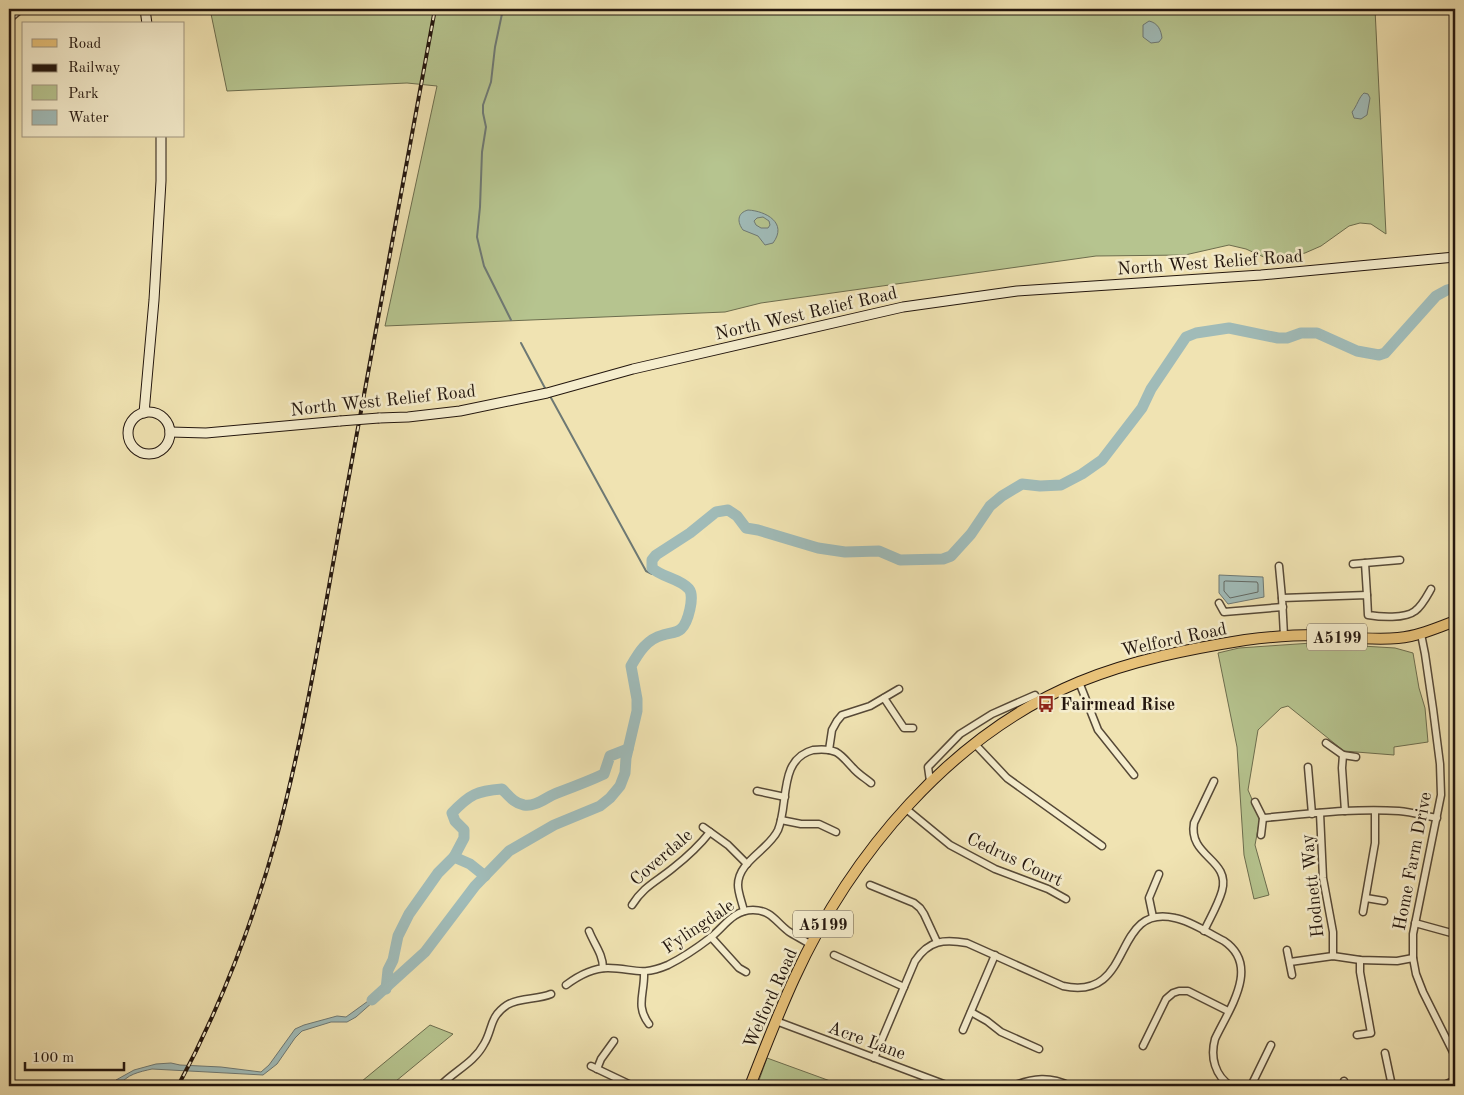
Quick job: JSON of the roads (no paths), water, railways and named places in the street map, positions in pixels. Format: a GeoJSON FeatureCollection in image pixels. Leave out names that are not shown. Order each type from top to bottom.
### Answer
{"type":"FeatureCollection","features":[{"type":"Feature","properties":{"kind":"main road","name":"Welford Road"},"geometry":{"type":"LineString","coordinates":[[750,1086],[794,978],[811,945],[852,878],[905,808],[930,782],[974,743],[1000,724],[1047,697],[1079,682],[1119,667],[1169,654],[1284,636],[1397,638],[1420,634],[1455,621]]}},
{"type":"Feature","properties":{"kind":"street"},"geometry":{"type":"LineString","coordinates":[[9,19],[21,9]]}},
{"type":"Feature","properties":{"kind":"street"},"geometry":{"type":"LineString","coordinates":[[145,9],[147,22]]}},
{"type":"Feature","properties":{"kind":"street"},"geometry":{"type":"LineString","coordinates":[[144,413],[154,300],[161,181],[161,138]]}},
{"type":"Feature","properties":{"kind":"street","name":"North West Relief Road"},"geometry":{"type":"LineString","coordinates":[[170,432],[206,433],[460,411],[547,393],[633,369],[903,307],[1017,291],[1261,275],[1455,257]]}},
{"type":"Feature","properties":{"kind":"street"},"geometry":{"type":"LineString","coordinates":[[152,412],[159,415],[168,425],[170,432],[169,439],[162,450],[149,455],[136,450],[128,439],[128,432],[133,419],[144,413],[152,412]]}},
{"type":"Feature","properties":{"kind":"street"},"geometry":{"type":"LineString","coordinates":[[1353,564],[1400,560]]}},
{"type":"Feature","properties":{"kind":"street"},"geometry":{"type":"LineString","coordinates":[[1365,563],[1368,615],[1384,617],[1409,615],[1421,606],[1431,589]]}},
{"type":"Feature","properties":{"kind":"street"},"geometry":{"type":"LineString","coordinates":[[1279,566],[1284,636]]}},
{"type":"Feature","properties":{"kind":"street"},"geometry":{"type":"LineString","coordinates":[[1282,598],[1367,595]]}},
{"type":"Feature","properties":{"kind":"street"},"geometry":{"type":"LineString","coordinates":[[1219,603],[1224,612],[1283,608]]}},
{"type":"Feature","properties":{"kind":"street","name":"Home Farm Drive"},"geometry":{"type":"LineString","coordinates":[[1420,634],[1425,654],[1440,764],[1441,795],[1438,818],[1415,923],[1412,942],[1413,958],[1416,974],[1423,992],[1455,1056]]}},
{"type":"Feature","properties":{"kind":"street"},"geometry":{"type":"LineString","coordinates":[[1079,682],[1098,730],[1134,775]]}},
{"type":"Feature","properties":{"kind":"street"},"geometry":{"type":"LineString","coordinates":[[829,750],[832,730],[842,715],[864,709],[899,689]]}},
{"type":"Feature","properties":{"kind":"street"},"geometry":{"type":"LineString","coordinates":[[930,782],[928,768],[960,734],[992,714],[1035,695]]}},
{"type":"Feature","properties":{"kind":"street"},"geometry":{"type":"LineString","coordinates":[[884,698],[904,728],[913,728]]}},
{"type":"Feature","properties":{"kind":"street"},"geometry":{"type":"LineString","coordinates":[[992,714],[1000,724]]}},
{"type":"Feature","properties":{"kind":"street"},"geometry":{"type":"LineString","coordinates":[[974,743],[1006,778],[1102,846]]}},
{"type":"Feature","properties":{"kind":"street"},"geometry":{"type":"LineString","coordinates":[[1326,743],[1343,755],[1356,757]]}},
{"type":"Feature","properties":{"kind":"street"},"geometry":{"type":"LineString","coordinates":[[744,911],[738,884],[740,874],[776,834],[781,820],[789,772],[795,762],[811,751],[829,750],[843,758],[853,769],[871,783]]}},
{"type":"Feature","properties":{"kind":"street"},"geometry":{"type":"LineString","coordinates":[[1343,755],[1345,811]]}},
{"type":"Feature","properties":{"kind":"street"},"geometry":{"type":"LineString","coordinates":[[1308,766],[1312,814]]}},
{"type":"Feature","properties":{"kind":"street"},"geometry":{"type":"LineString","coordinates":[[1204,930],[1222,891],[1222,876],[1215,863],[1195,842],[1193,830],[1194,823],[1214,781]]}},
{"type":"Feature","properties":{"kind":"street"},"geometry":{"type":"LineString","coordinates":[[757,791],[785,797]]}},
{"type":"Feature","properties":{"kind":"street"},"geometry":{"type":"LineString","coordinates":[[1255,802],[1263,818],[1261,835]]}},
{"type":"Feature","properties":{"kind":"street","name":"Cedrus Court"},"geometry":{"type":"LineString","coordinates":[[905,808],[950,845],[995,869],[1048,889],[1066,899]]}},
{"type":"Feature","properties":{"kind":"street"},"geometry":{"type":"LineString","coordinates":[[1263,818],[1345,811],[1375,811],[1408,812],[1438,818]]}},
{"type":"Feature","properties":{"kind":"street"},"geometry":{"type":"LineString","coordinates":[[1363,912],[1375,843],[1375,811]]}},
{"type":"Feature","properties":{"kind":"street","name":"Hodnett Way"},"geometry":{"type":"LineString","coordinates":[[1320,813],[1323,878],[1333,932],[1333,956]]}},
{"type":"Feature","properties":{"kind":"street"},"geometry":{"type":"LineString","coordinates":[[781,820],[801,824],[819,824],[836,832]]}},
{"type":"Feature","properties":{"kind":"street","name":"Coverdale"},"geometry":{"type":"LineString","coordinates":[[703,827],[728,845],[747,864]]}},
{"type":"Feature","properties":{"kind":"street","name":"Coverdale"},"geometry":{"type":"LineString","coordinates":[[632,905],[642,890],[682,861],[710,832]]}},
{"type":"Feature","properties":{"kind":"street"},"geometry":{"type":"LineString","coordinates":[[1153,917],[1149,898],[1159,874]]}},
{"type":"Feature","properties":{"kind":"street"},"geometry":{"type":"LineString","coordinates":[[870,885],[914,903],[920,908],[936,942]]}},
{"type":"Feature","properties":{"kind":"street"},"geometry":{"type":"LineString","coordinates":[[1366,898],[1384,901]]}},
{"type":"Feature","properties":{"kind":"street","name":"Fylingdale"},"geometry":{"type":"LineString","coordinates":[[566,985],[583,974],[603,968],[644,972],[671,963],[711,937],[732,917],[744,911],[754,910],[769,914],[789,932],[811,945]]}},
{"type":"Feature","properties":{"kind":"street"},"geometry":{"type":"LineString","coordinates":[[874,1058],[904,986],[919,956],[936,942],[952,940],[967,943],[1063,986],[1080,988],[1103,981],[1109,976],[1132,932],[1138,926],[1153,917],[1166,916],[1204,930],[1230,945],[1241,965],[1242,972],[1239,988],[1215,1039],[1213,1056],[1218,1073],[1231,1086]]}},
{"type":"Feature","properties":{"kind":"street"},"geometry":{"type":"LineString","coordinates":[[1415,923],[1455,934]]}},
{"type":"Feature","properties":{"kind":"street"},"geometry":{"type":"LineString","coordinates":[[589,931],[593,943],[602,956],[603,968]]}},
{"type":"Feature","properties":{"kind":"street"},"geometry":{"type":"LineString","coordinates":[[711,937],[739,968],[746,972]]}},
{"type":"Feature","properties":{"kind":"street"},"geometry":{"type":"LineString","coordinates":[[1287,950],[1292,975]]}},
{"type":"Feature","properties":{"kind":"street"},"geometry":{"type":"LineString","coordinates":[[834,955],[904,986]]}},
{"type":"Feature","properties":{"kind":"street"},"geometry":{"type":"LineString","coordinates":[[963,1030],[995,955]]}},
{"type":"Feature","properties":{"kind":"street"},"geometry":{"type":"LineString","coordinates":[[1290,962],[1333,956],[1397,962],[1413,958]]}},
{"type":"Feature","properties":{"kind":"street"},"geometry":{"type":"LineString","coordinates":[[1357,1035],[1371,1033],[1360,972],[1360,960]]}},
{"type":"Feature","properties":{"kind":"street"},"geometry":{"type":"LineString","coordinates":[[644,972],[644,990],[640,1006],[642,1014],[649,1024]]}},
{"type":"Feature","properties":{"kind":"street"},"geometry":{"type":"LineString","coordinates":[[1143,1046],[1166,999],[1173,993],[1188,991],[1228,1011]]}},
{"type":"Feature","properties":{"kind":"street"},"geometry":{"type":"LineString","coordinates":[[440,1086],[466,1065],[484,1046],[492,1022],[504,1007],[514,1002],[540,998],[551,994]]}},
{"type":"Feature","properties":{"kind":"street"},"geometry":{"type":"LineString","coordinates":[[971,1012],[1001,1032],[1039,1049]]}},
{"type":"Feature","properties":{"kind":"street","name":"Acre Lane"},"geometry":{"type":"LineString","coordinates":[[776,1022],[949,1086]]}},
{"type":"Feature","properties":{"kind":"street"},"geometry":{"type":"LineString","coordinates":[[614,1041],[594,1067],[633,1086]]}},
{"type":"Feature","properties":{"kind":"street"},"geometry":{"type":"LineString","coordinates":[[1251,1086],[1271,1045]]}},
{"type":"Feature","properties":{"kind":"street"},"geometry":{"type":"LineString","coordinates":[[1385,1053],[1392,1086]]}},
{"type":"Feature","properties":{"kind":"street"},"geometry":{"type":"LineString","coordinates":[[1013,1086],[1032,1080],[1051,1079],[1070,1086]]}},
{"type":"Feature","properties":{"kind":"street"},"geometry":{"type":"LineString","coordinates":[[1442,1086],[1455,1080]]}},
{"type":"Feature","properties":{"kind":"water"},"geometry":{"type":"Polygon","coordinates":[[[1149,21],[1155,23],[1160,30],[1162,38],[1159,42],[1151,43],[1143,37],[1143,25],[1149,21]]]}},
{"type":"Feature","properties":{"kind":"water"},"geometry":{"type":"Polygon","coordinates":[[[1364,93],[1368,94],[1370,98],[1367,115],[1361,119],[1354,118],[1352,112],[1364,93]]]}},
{"type":"Feature","properties":{"kind":"water"},"geometry":{"type":"Polygon","coordinates":[[[744,211],[755,211],[773,219],[778,230],[773,243],[765,245],[758,236],[743,230],[739,218],[744,211]],[[763,217],[757,218],[754,221],[761,228],[768,228],[770,225],[769,221],[763,217]]]}},
{"type":"Feature","properties":{"kind":"water"},"geometry":{"type":"Polygon","coordinates":[[[1219,575],[1263,577],[1264,597],[1228,604],[1219,593],[1219,575]]]}},
{"type":"Feature","properties":{"kind":"water"},"geometry":{"type":"Polygon","coordinates":[[[384,986],[382,994],[356,1017],[347,1022],[331,1022],[302,1031],[277,1064],[263,1075],[152,1069],[134,1074],[119,1086],[113,1086],[116,1080],[134,1070],[156,1064],[171,1063],[261,1072],[269,1065],[295,1029],[337,1016],[346,1017],[375,996],[384,986]]]}},
{"type":"Feature","properties":{"kind":"waterway"},"geometry":{"type":"LineString","coordinates":[[503,9],[495,47],[491,82],[483,105],[486,127],[482,152],[477,237],[484,266],[511,320]]}},
{"type":"Feature","properties":{"kind":"waterway"},"geometry":{"type":"LineString","coordinates":[[372,1000],[425,952],[475,886],[509,851],[554,825],[600,806],[620,786],[625,773],[626,758],[637,711],[637,699],[631,666],[640,651],[648,643],[657,637],[677,631],[684,626],[691,603],[691,592],[689,589],[681,582],[652,568],[652,560],[656,555],[690,533],[716,512],[728,510],[737,516],[746,528],[818,548],[845,552],[879,551],[900,560],[943,559],[951,556],[971,534],[990,506],[1002,496],[1022,484],[1040,486],[1061,485],[1082,474],[1102,460],[1142,408],[1151,389],[1186,337],[1196,333],[1229,328],[1278,338],[1287,338],[1301,333],[1317,333],[1357,351],[1379,355],[1385,353],[1436,296],[1455,288]]}},
{"type":"Feature","properties":{"kind":"waterway"},"geometry":{"type":"LineString","coordinates":[[521,343],[546,390]]}},
{"type":"Feature","properties":{"kind":"waterway"},"geometry":{"type":"LineString","coordinates":[[550,396],[646,571],[658,574]]}},
{"type":"Feature","properties":{"kind":"waterway"},"geometry":{"type":"LineString","coordinates":[[454,857],[464,838],[464,830],[455,821],[452,813],[469,798],[480,792],[502,789],[517,803],[533,805],[604,774],[610,756],[628,749]]}},
{"type":"Feature","properties":{"kind":"waterway"},"geometry":{"type":"LineString","coordinates":[[386,989],[388,970],[393,960],[398,936],[409,914],[438,873],[454,857],[470,864],[485,876]]}},
{"type":"Feature","properties":{"kind":"railway"},"geometry":{"type":"LineString","coordinates":[[178,1086],[222,994],[247,930],[269,865],[288,792],[314,671],[435,9]]}},
{"type":"Feature","properties":{"kind":"place","name":"Fairmead Rise"},"geometry":{"type":"Point","coordinates":[1046,704]}}]}
